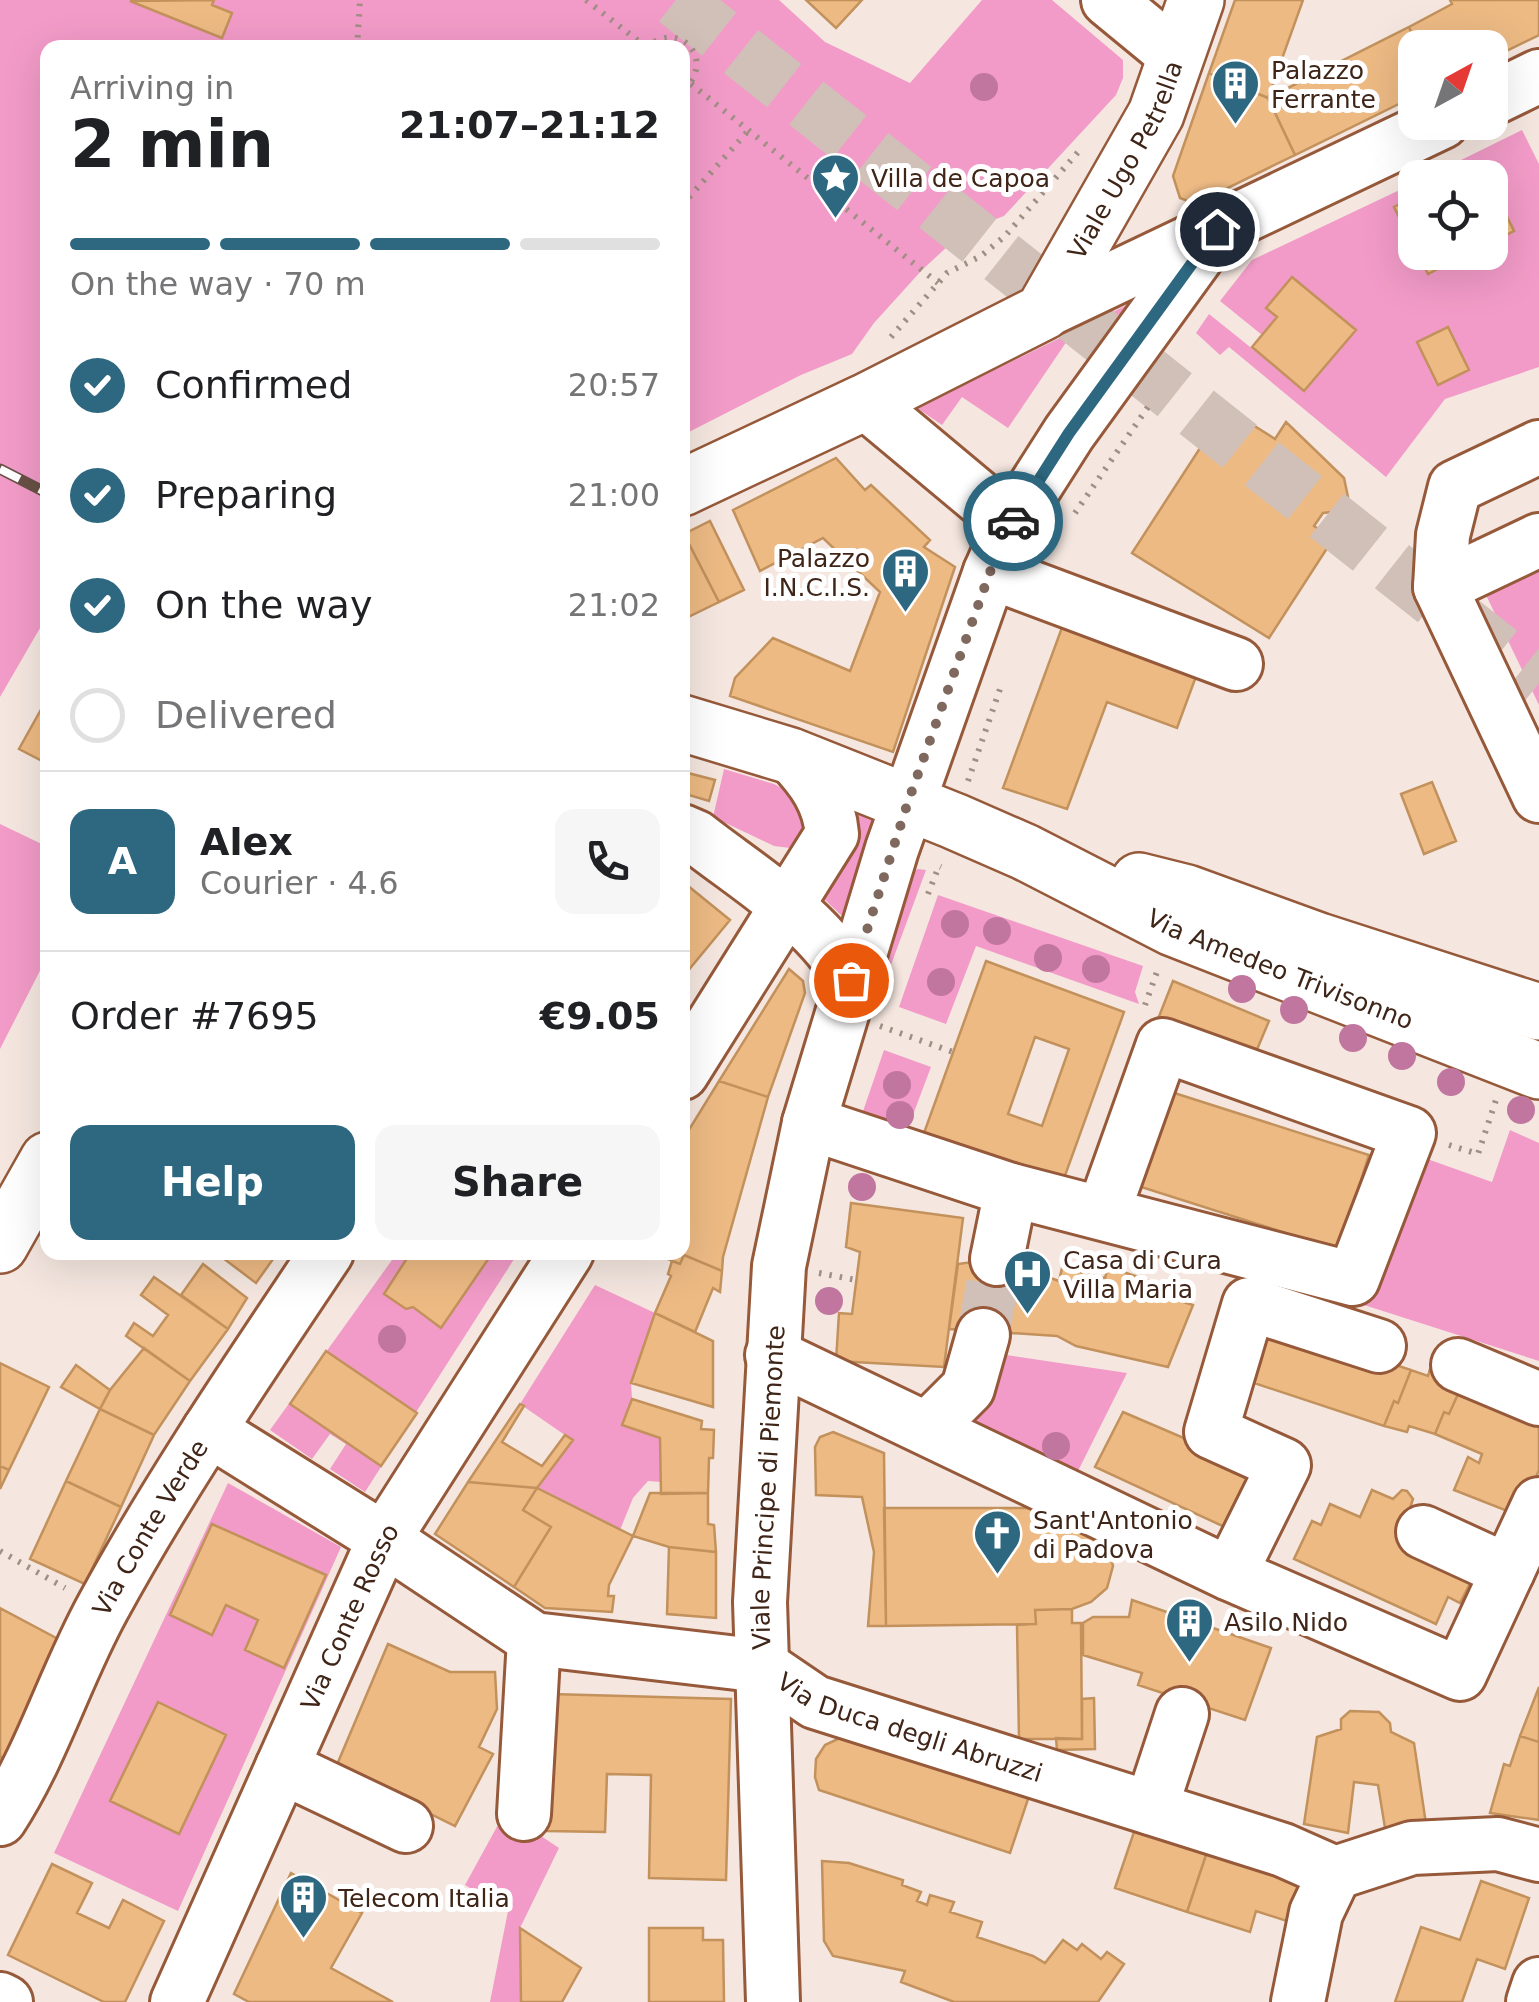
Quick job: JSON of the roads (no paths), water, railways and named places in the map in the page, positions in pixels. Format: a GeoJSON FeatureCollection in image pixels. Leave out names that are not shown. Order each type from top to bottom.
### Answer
{"type":"FeatureCollection","features":[{"type":"Feature","properties":{"kind":"main road","name":"Viale Ugo Petrella"},"geometry":{"type":"LineString","coordinates":[[1043,312],[1156,114],[1196,0]]}},
{"type":"Feature","properties":{"kind":"main road"},"geometry":{"type":"LineString","coordinates":[[690,484],[866,402],[1043,312]]}},
{"type":"Feature","properties":{"kind":"main road","name":"Via Amedeo Trivisonno"},"geometry":{"type":"LineString","coordinates":[[690,725],[790,756],[908,802],[1025,852],[1174,928],[1524,1066]]}},
{"type":"Feature","properties":{"kind":"main road","name":"Via Amedeo Trivisonno"},"geometry":{"type":"LineString","coordinates":[[1025,852],[1187,892],[1319,941],[1539,1012]]}},
{"type":"Feature","properties":{"kind":"main road"},"geometry":{"type":"LineString","coordinates":[[0,1244],[40,1174]]}},
{"type":"Feature","properties":{"kind":"street"},"geometry":{"type":"LineString","coordinates":[[1108,0],[1176,56]]}},
{"type":"Feature","properties":{"kind":"street"},"geometry":{"type":"LineString","coordinates":[[1508,91],[1539,76]]}},
{"type":"Feature","properties":{"kind":"street"},"geometry":{"type":"LineString","coordinates":[[1043,312],[1404,140]]}},
{"type":"Feature","properties":{"kind":"street","name":"Viale Principe di Piemonte"},"geometry":{"type":"LineString","coordinates":[[773,2002],[760,1602],[779,1266],[809,1123],[908,802],[990,572],[1012,524],[1069,433],[1217,229]]}},
{"type":"Feature","properties":{"kind":"street"},"geometry":{"type":"LineString","coordinates":[[866,402],[1012,524]]}},
{"type":"Feature","properties":{"kind":"street"},"geometry":{"type":"LineString","coordinates":[[1539,447],[1455,487],[1443,534],[1440,586],[1539,796]]}},
{"type":"Feature","properties":{"kind":"street"},"geometry":{"type":"LineString","coordinates":[[1440,586],[1539,540]]}},
{"type":"Feature","properties":{"kind":"street"},"geometry":{"type":"LineString","coordinates":[[990,572],[1236,664]]}},
{"type":"Feature","properties":{"kind":"street"},"geometry":{"type":"LineString","coordinates":[[690,1061],[832,834],[827,804],[812,778],[790,756]]}},
{"type":"Feature","properties":{"kind":"street"},"geometry":{"type":"LineString","coordinates":[[690,835],[787,909],[838,954],[851,980]]}},
{"type":"Feature","properties":{"kind":"street","name":"Via Amedeo Trivisonno"},"geometry":{"type":"LineString","coordinates":[[873,912],[888,896],[897,872],[916,853],[946,847],[1025,852]]}},
{"type":"Feature","properties":{"kind":"street"},"geometry":{"type":"LineString","coordinates":[[809,1123],[1011,1190],[1103,1214],[1353,1279],[1409,1133],[1163,1045],[1103,1214]]}},
{"type":"Feature","properties":{"kind":"street"},"geometry":{"type":"LineString","coordinates":[[997,1259],[1011,1190]]}},
{"type":"Feature","properties":{"kind":"street","name":"Via Conte Verde"},"geometry":{"type":"LineString","coordinates":[[0,1819],[20,1788],[101,1609],[209,1430],[322,1260]]}},
{"type":"Feature","properties":{"kind":"street","name":"Via Conte Rosso"},"geometry":{"type":"LineString","coordinates":[[177,2002],[384,1539],[563,1260]]}},
{"type":"Feature","properties":{"kind":"street"},"geometry":{"type":"LineString","coordinates":[[1230,1574],[1284,1465],[1211,1432],[1250,1304],[1379,1346]]}},
{"type":"Feature","properties":{"kind":"street"},"geometry":{"type":"LineString","coordinates":[[928,1428],[968,1388],[982,1335]]}},
{"type":"Feature","properties":{"kind":"street"},"geometry":{"type":"LineString","coordinates":[[772,1356],[1230,1574],[1460,1674],[1539,1504]]}},
{"type":"Feature","properties":{"kind":"street"},"geometry":{"type":"LineString","coordinates":[[1458,1365],[1539,1400]]}},
{"type":"Feature","properties":{"kind":"street","name":"Via Duca degli Abruzzi"},"geometry":{"type":"LineString","coordinates":[[209,1430],[384,1539],[534,1640],[762,1666],[815,1702],[1283,1850],[1335,1873]]}},
{"type":"Feature","properties":{"kind":"street"},"geometry":{"type":"LineString","coordinates":[[1423,1532],[1508,1571]]}},
{"type":"Feature","properties":{"kind":"street"},"geometry":{"type":"LineString","coordinates":[[524,1814],[534,1640]]}},
{"type":"Feature","properties":{"kind":"street"},"geometry":{"type":"LineString","coordinates":[[1151,1808],[1182,1714]]}},
{"type":"Feature","properties":{"kind":"street"},"geometry":{"type":"LineString","coordinates":[[282,1766],[406,1826]]}},
{"type":"Feature","properties":{"kind":"street"},"geometry":{"type":"LineString","coordinates":[[1298,2002],[1316,1913],[1335,1873],[1412,1848],[1498,1844],[1539,1855]]}},
{"type":"Feature","properties":{"kind":"street"},"geometry":{"type":"LineString","coordinates":[[1533,2002],[1539,1984]]}},
{"type":"Feature","properties":{"kind":"tunnel"},"geometry":{"type":"LineString","coordinates":[[676,0],[1539,683]]}},
{"type":"Feature","properties":{"kind":"tunnel"},"geometry":{"type":"LineString","coordinates":[[983,1335],[997,1259]]}},
{"type":"Feature","properties":{"kind":"railway"},"geometry":{"type":"LineString","coordinates":[[0,469],[40,489]]}},
{"type":"Feature","properties":{"kind":"place","name":"Palazzo Ferrante"},"geometry":{"type":"Point","coordinates":[1236,126]}},
{"type":"Feature","properties":{"kind":"place","name":"Villa de Capoa"},"geometry":{"type":"Point","coordinates":[836,220]}},
{"type":"Feature","properties":{"kind":"place","name":"Palazzo I.N.C.I.S."},"geometry":{"type":"Point","coordinates":[905,614]}},
{"type":"Feature","properties":{"kind":"place","name":"Casa di Cura Villa Maria"},"geometry":{"type":"Point","coordinates":[1028,1316]}},
{"type":"Feature","properties":{"kind":"place","name":"Sant'Antonio di Padova"},"geometry":{"type":"Point","coordinates":[998,1576]}},
{"type":"Feature","properties":{"kind":"place","name":"Asilo Nido"},"geometry":{"type":"Point","coordinates":[1189,1664]}},
{"type":"Feature","properties":{"kind":"place","name":"Telecom Italia"},"geometry":{"type":"Point","coordinates":[303,1940]}}]}
